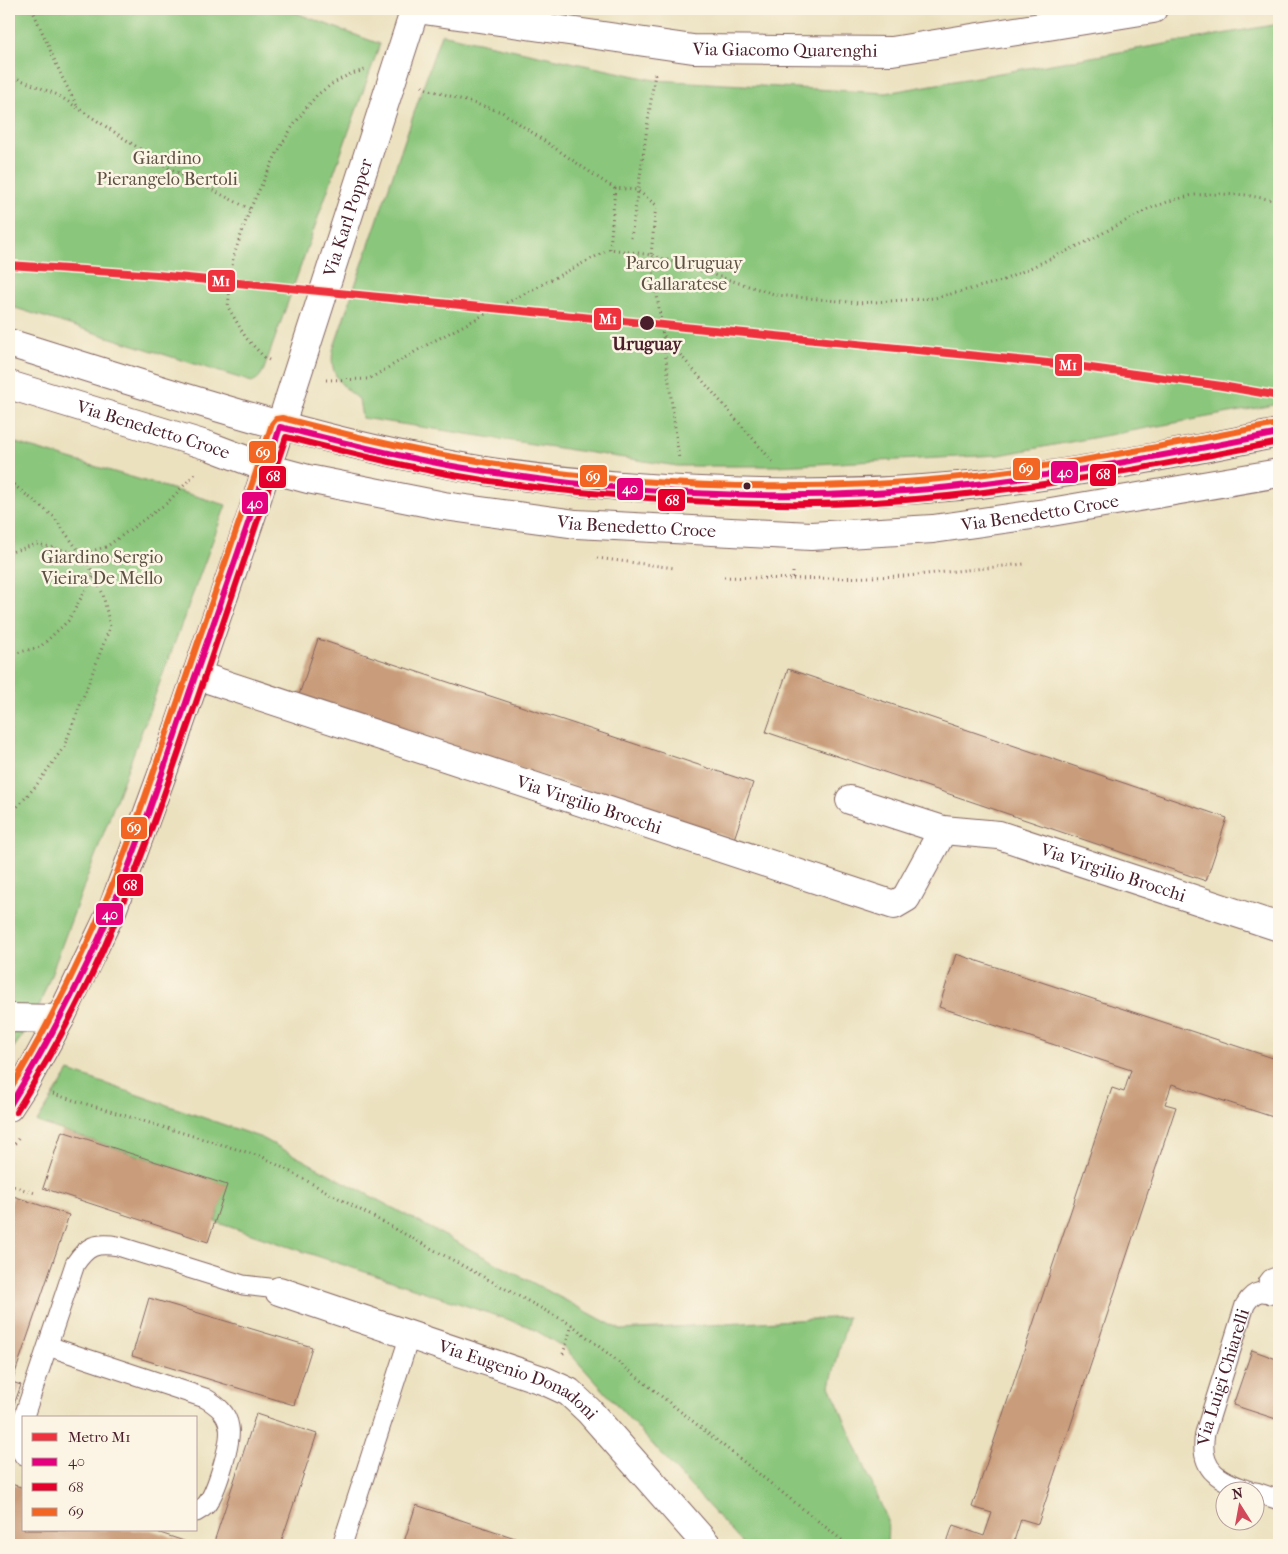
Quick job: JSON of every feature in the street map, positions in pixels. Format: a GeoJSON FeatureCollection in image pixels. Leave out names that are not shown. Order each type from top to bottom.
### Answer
{"type":"FeatureCollection","features":[{"type":"Feature","properties":{"kind":"street","name":"Via Giacomo Quarenghi"},"geometry":{"type":"LineString","coordinates":[[416,9],[693,49],[892,52],[1153,9]]}},
{"type":"Feature","properties":{"kind":"street","name":"Via Karl Popper"},"geometry":{"type":"LineString","coordinates":[[9,1107],[26,1081],[60,1019],[113,908],[168,758],[267,468],[416,9]]}},
{"type":"Feature","properties":{"kind":"street","name":"Via Benedetto Croce"},"geometry":{"type":"LineString","coordinates":[[9,343],[280,427],[401,456],[482,471],[574,482],[682,491],[796,495],[873,493],[959,486],[1039,477],[1279,433]]}},
{"type":"Feature","properties":{"kind":"street","name":"Via Benedetto Croce"},"geometry":{"type":"LineString","coordinates":[[9,385],[209,446],[267,468],[308,479],[444,506],[576,524],[811,536],[933,529],[1045,514],[1279,473]]}},
{"type":"Feature","properties":{"kind":"street","name":"Via Virgilio Brocchi"},"geometry":{"type":"LineString","coordinates":[[196,675],[894,905],[906,898],[943,830]]}},
{"type":"Feature","properties":{"kind":"street","name":"Via Virgilio Brocchi"},"geometry":{"type":"LineString","coordinates":[[850,800],[943,830],[999,835],[1279,927]]}},
{"type":"Feature","properties":{"kind":"street"},"geometry":{"type":"LineString","coordinates":[[9,1018],[60,1019]]}},
{"type":"Feature","properties":{"kind":"street","name":"Via Eugenio Donadoni"},"geometry":{"type":"LineString","coordinates":[[279,1291],[545,1381],[569,1392],[589,1411],[707,1545]]}},
{"type":"Feature","properties":{"kind":"lane"},"geometry":{"type":"LineString","coordinates":[[24,1416],[75,1264],[81,1254],[92,1246],[104,1243],[118,1246],[243,1285],[279,1291]]}},
{"type":"Feature","properties":{"kind":"lane"},"geometry":{"type":"LineString","coordinates":[[1275,1295],[1268,1291],[1268,1283],[1271,1279],[1279,1276]]}},
{"type":"Feature","properties":{"kind":"lane","name":"Via Luigi Chiarelli"},"geometry":{"type":"LineString","coordinates":[[1226,1482],[1209,1467],[1204,1456],[1203,1444],[1205,1433],[1245,1305],[1256,1292],[1275,1295]]}},
{"type":"Feature","properties":{"kind":"lane"},"geometry":{"type":"LineString","coordinates":[[343,1542],[410,1336]]}},
{"type":"Feature","properties":{"kind":"lane"},"geometry":{"type":"LineString","coordinates":[[48,1346],[205,1398],[218,1406],[226,1417],[230,1428],[228,1440],[218,1484],[205,1507],[198,1511]]}},
{"type":"Feature","properties":{"kind":"lane"},"geometry":{"type":"LineString","coordinates":[[22,1422],[18,1434],[19,1448],[22,1453]]}},
{"type":"Feature","properties":{"kind":"lane","name":"Via Luigi Chiarelli"},"geometry":{"type":"LineString","coordinates":[[1266,1496],[1279,1500]]}},
{"type":"Feature","properties":{"kind":"path"},"geometry":{"type":"LineString","coordinates":[[32,9],[62,77],[78,106]]}},
{"type":"Feature","properties":{"kind":"path"},"geometry":{"type":"LineString","coordinates":[[371,68],[348,75],[332,84],[306,108],[277,153],[250,209],[233,258],[228,307],[246,338],[265,358],[296,381],[369,379],[430,343],[610,249],[651,255],[776,295],[859,303],[936,298],[1002,281],[1086,242],[1148,209],[1170,201],[1193,196],[1219,194],[1245,194],[1278,200]]}},
{"type":"Feature","properties":{"kind":"path"},"geometry":{"type":"LineString","coordinates":[[631,238],[655,73]]}},
{"type":"Feature","properties":{"kind":"path"},"geometry":{"type":"LineString","coordinates":[[9,75],[58,95],[78,106],[102,125],[169,168],[250,209]]}},
{"type":"Feature","properties":{"kind":"path"},"geometry":{"type":"LineString","coordinates":[[420,83],[424,88],[502,112],[615,188],[637,190],[656,205],[651,255],[664,336],[680,462]]}},
{"type":"Feature","properties":{"kind":"path"},"geometry":{"type":"LineString","coordinates":[[610,249],[615,188]]}},
{"type":"Feature","properties":{"kind":"path"},"geometry":{"type":"LineString","coordinates":[[664,336],[776,466]]}},
{"type":"Feature","properties":{"kind":"path"},"geometry":{"type":"LineString","coordinates":[[9,554],[38,544],[81,554],[106,547],[167,504],[196,473]]}},
{"type":"Feature","properties":{"kind":"path"},"geometry":{"type":"LineString","coordinates":[[9,483],[53,516],[81,554],[103,594],[110,627],[64,747],[35,787],[9,816]]}},
{"type":"Feature","properties":{"kind":"path"},"geometry":{"type":"LineString","coordinates":[[596,558],[675,568]]}},
{"type":"Feature","properties":{"kind":"path"},"geometry":{"type":"LineString","coordinates":[[724,577],[793,579],[907,576],[1024,564]]}},
{"type":"Feature","properties":{"kind":"path"},"geometry":{"type":"LineString","coordinates":[[793,568],[793,579]]}},
{"type":"Feature","properties":{"kind":"path"},"geometry":{"type":"LineString","coordinates":[[9,653],[12,654],[40,647],[68,621],[94,575]]}},
{"type":"Feature","properties":{"kind":"path"},"geometry":{"type":"LineString","coordinates":[[48,1093],[263,1156],[572,1325],[848,1545]]}},
{"type":"Feature","properties":{"kind":"path"},"geometry":{"type":"LineString","coordinates":[[9,1152],[22,1133]]}},
{"type":"Feature","properties":{"kind":"path"},"geometry":{"type":"LineString","coordinates":[[9,1185],[35,1193]]}},
{"type":"Feature","properties":{"kind":"path"},"geometry":{"type":"LineString","coordinates":[[562,1354],[572,1325]]}},
{"type":"Feature","properties":{"kind":"green space","name":"Giardino Pierangelo Bertoli"},"geometry":{"type":"Polygon","coordinates":[[[9,9],[285,9],[380,44],[264,369],[256,380],[252,382],[9,306],[9,9]]]}},
{"type":"Feature","properties":{"kind":"green space","name":"Parco Uruguay Gallaratese"},"geometry":{"type":"Polygon","coordinates":[[[1279,24],[1279,404],[999,455],[776,466],[677,466],[362,418],[359,399],[341,384],[334,372],[333,350],[441,34],[654,80],[886,93],[1279,24]]]}},
{"type":"Feature","properties":{"kind":"green space","name":"Giardino Sergio Vieira De Mello"},"geometry":{"type":"Polygon","coordinates":[[[9,441],[226,505],[34,1020],[9,1054],[9,441]]]}},
{"type":"Feature","properties":{"kind":"green space"},"geometry":{"type":"Polygon","coordinates":[[[69,1071],[262,1138],[621,1330],[848,1317],[830,1386],[888,1521],[887,1545],[744,1545],[565,1348],[530,1327],[215,1222],[226,1185],[37,1122],[69,1071]]]}},
{"type":"Feature","properties":{"kind":"building"},"geometry":{"type":"Polygon","coordinates":[[[318,639],[753,783],[734,839],[299,695],[318,639]]]}},
{"type":"Feature","properties":{"kind":"building"},"geometry":{"type":"Polygon","coordinates":[[[788,669],[1227,818],[1206,881],[766,732],[788,669]]]}},
{"type":"Feature","properties":{"kind":"building"},"geometry":{"type":"Polygon","coordinates":[[[956,954],[1279,1060],[1279,1119],[1172,1084],[1165,1104],[1176,1107],[1038,1524],[1021,1519],[1014,1541],[1024,1545],[946,1545],[953,1525],[984,1536],[992,1513],[972,1507],[1112,1088],[1124,1092],[1131,1070],[939,1007],[956,954]]]}},
{"type":"Feature","properties":{"kind":"building"},"geometry":{"type":"Polygon","coordinates":[[[62,1131],[227,1185],[208,1242],[43,1188],[62,1131]]]}},
{"type":"Feature","properties":{"kind":"building"},"geometry":{"type":"Polygon","coordinates":[[[13,1196],[69,1215],[12,1382],[21,1385],[9,1418],[9,1208],[13,1196]]]}},
{"type":"Feature","properties":{"kind":"building"},"geometry":{"type":"Polygon","coordinates":[[[149,1298],[312,1347],[294,1405],[132,1356],[149,1298]]]}},
{"type":"Feature","properties":{"kind":"building"},"geometry":{"type":"Polygon","coordinates":[[[1252,1350],[1279,1360],[1279,1420],[1233,1405],[1252,1350]]]}},
{"type":"Feature","properties":{"kind":"building"},"geometry":{"type":"Polygon","coordinates":[[[256,1414],[317,1434],[280,1545],[213,1545],[256,1414]]]}},
{"type":"Feature","properties":{"kind":"building"},"geometry":{"type":"Polygon","coordinates":[[[11,1484],[22,1487],[22,1532],[157,1532],[196,1545],[19,1545],[9,1542],[9,1492],[11,1484]]]}},
{"type":"Feature","properties":{"kind":"building"},"geometry":{"type":"Polygon","coordinates":[[[416,1505],[536,1545],[403,1545],[416,1505]]]}},
{"type":"Feature","properties":{"kind":"metro line","name":"M1"},"geometry":{"type":"LineString","coordinates":[[9,265],[157,275],[1069,365],[1222,386],[1279,396]]}},
{"type":"Feature","properties":{"kind":"transit line","name":"69"},"geometry":{"type":"LineString","coordinates":[[9,1091],[65,989],[111,888],[148,788],[272,424],[276,419],[282,418],[415,450],[562,473],[665,483],[769,486],[873,484],[1026,469],[1127,453],[1277,424]]}},
{"type":"Feature","properties":{"kind":"transit line","name":"40"},"geometry":{"type":"LineString","coordinates":[[9,1107],[71,996],[119,892],[156,790],[280,427],[413,458],[509,475],[613,487],[717,494],[769,495],[873,493],[1026,478],[1128,462],[1279,433]]}},
{"type":"Feature","properties":{"kind":"transit line","name":"68"},"geometry":{"type":"LineString","coordinates":[[16,1112],[50,1056],[80,998],[127,893],[177,759],[286,437],[411,467],[509,484],[671,500],[773,504],[875,502],[977,493],[1078,479],[1279,442]]}},
{"type":"Feature","properties":{"kind":"place","name":"Uruguay"},"geometry":{"type":"Point","coordinates":[647,323]}}]}
